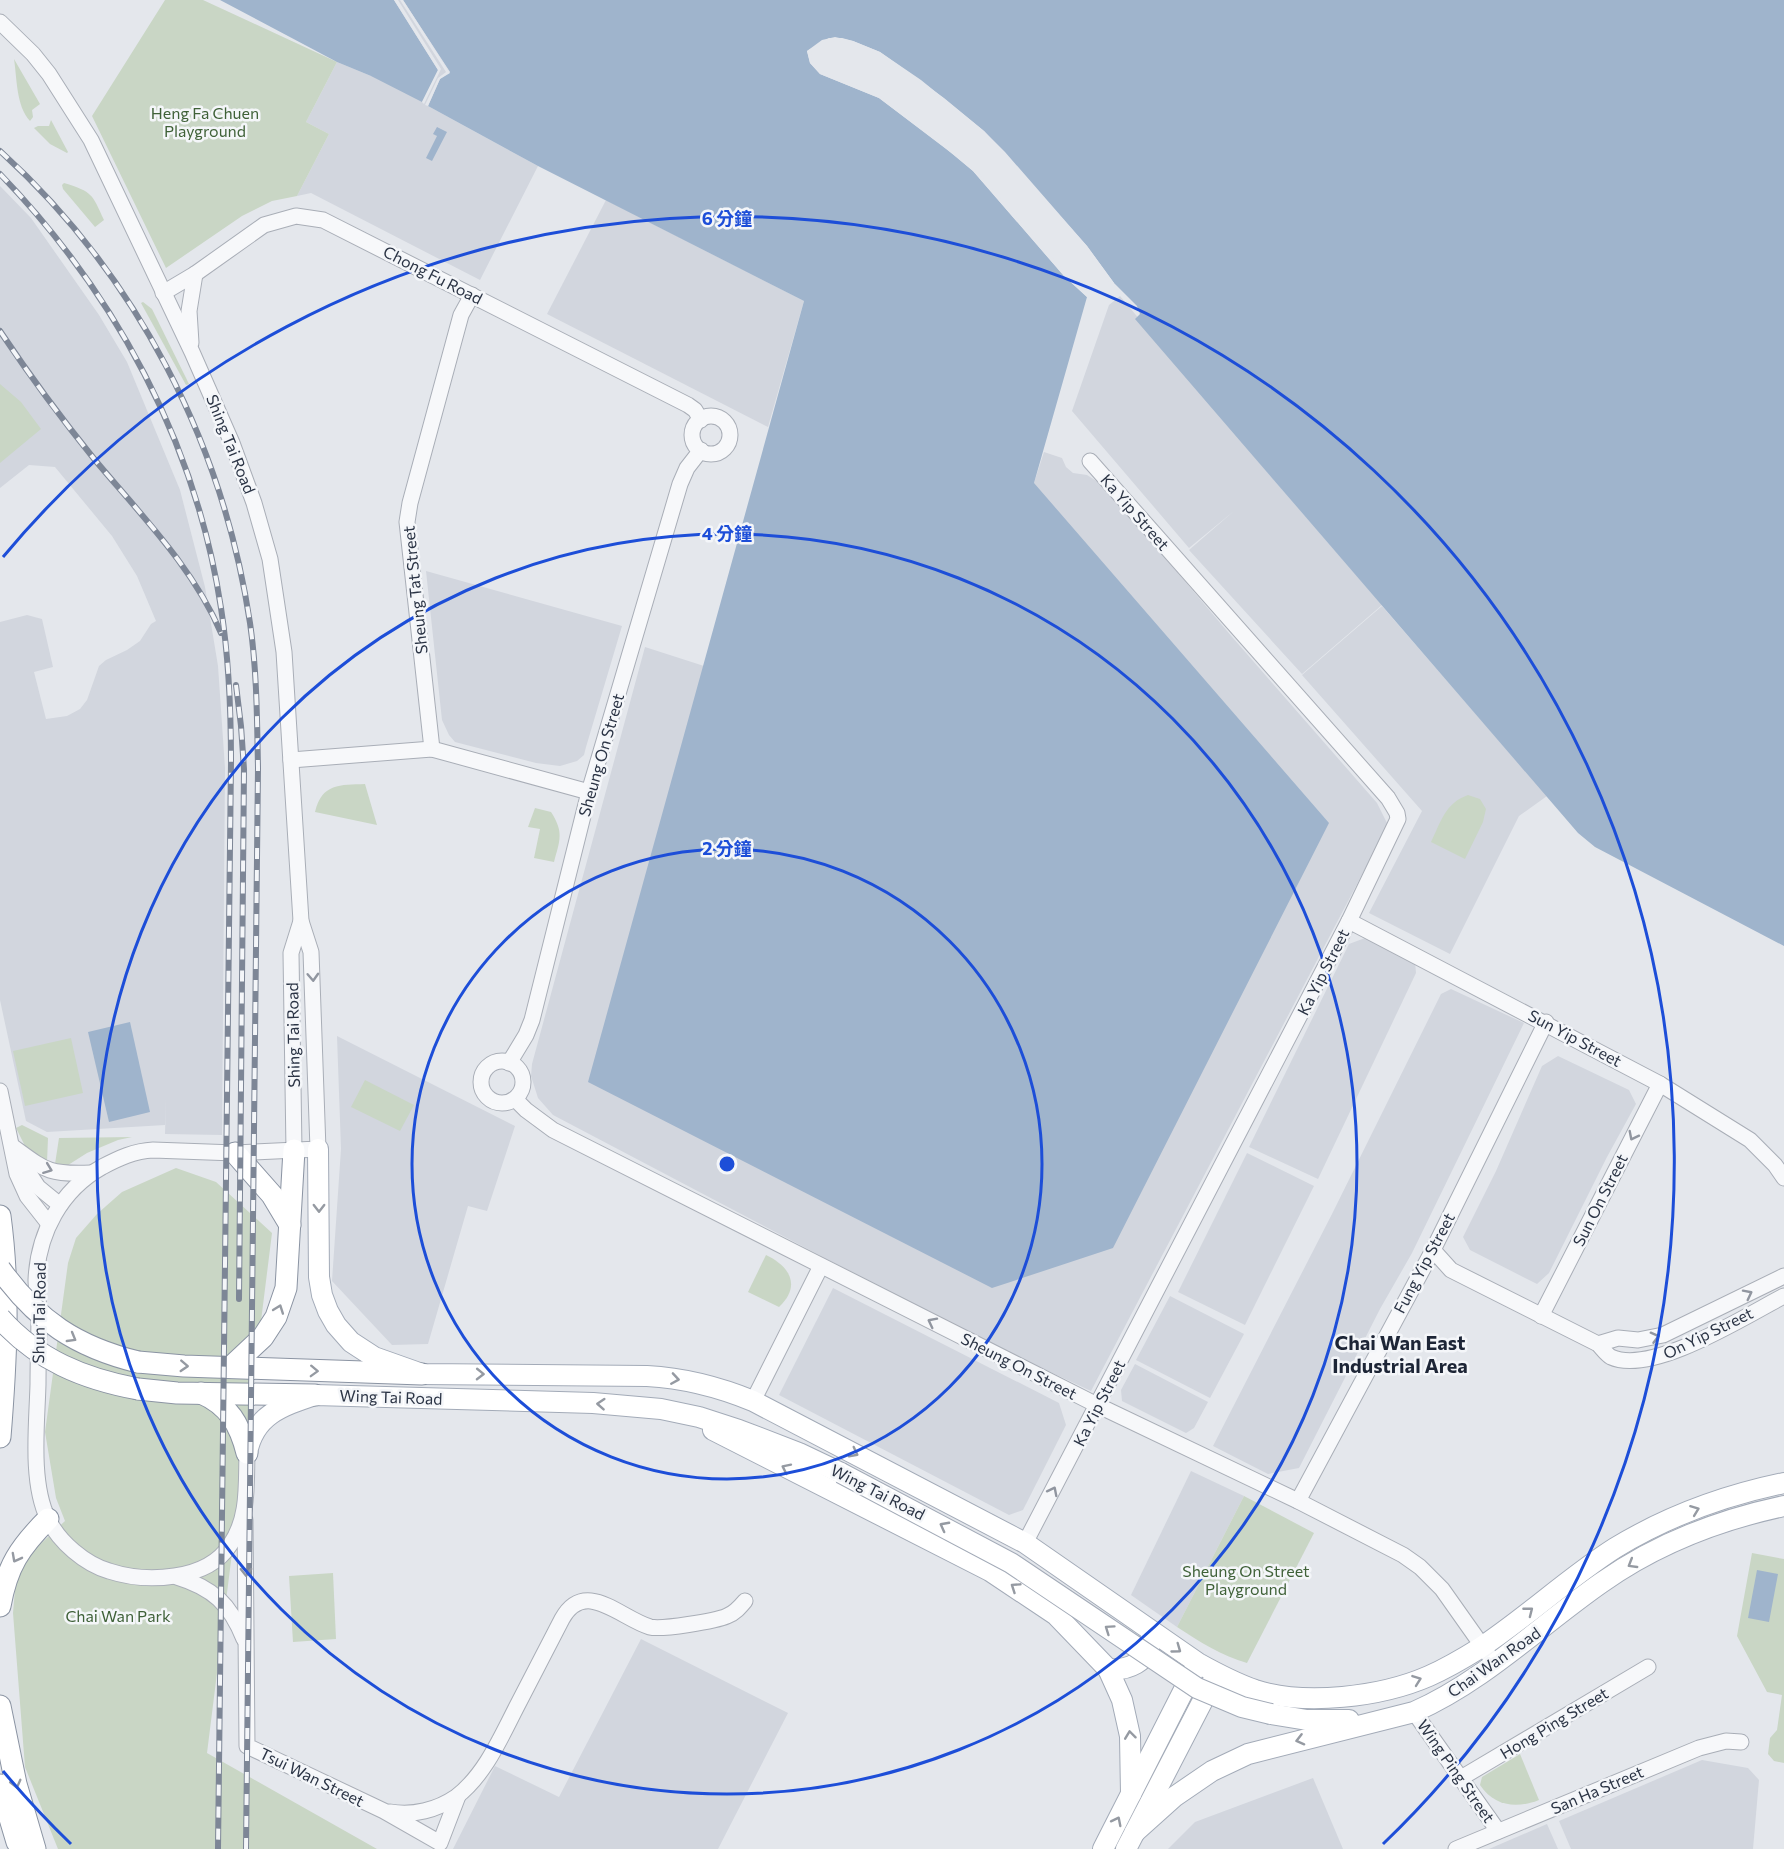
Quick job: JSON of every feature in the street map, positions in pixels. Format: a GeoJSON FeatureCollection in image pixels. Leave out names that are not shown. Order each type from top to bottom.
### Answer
{"type":"FeatureCollection","features":[{"type":"Feature","properties":{"kind":"highway"},"geometry":{"type":"LineString","coordinates":[[231,1367],[263,1337],[276,1317],[286,1288],[294,1150]]}},
{"type":"Feature","properties":{"kind":"highway"},"geometry":{"type":"LineString","coordinates":[[235,1153],[272,1195],[290,1225]]}},
{"type":"Feature","properties":{"kind":"highway"},"geometry":{"type":"LineString","coordinates":[[0,1216],[7,1317],[0,1437]]}},
{"type":"Feature","properties":{"kind":"highway"},"geometry":{"type":"LineString","coordinates":[[0,1269],[16,1292],[51,1324],[86,1345],[138,1362],[422,1374]]}},
{"type":"Feature","properties":{"kind":"highway"},"geometry":{"type":"LineString","coordinates":[[0,1318],[37,1352],[63,1367],[92,1379],[138,1389],[201,1393],[315,1395]]}},
{"type":"Feature","properties":{"kind":"highway"},"geometry":{"type":"LineString","coordinates":[[201,1393],[213,1398],[228,1410],[240,1429],[247,1453]]}},
{"type":"Feature","properties":{"kind":"highway"},"geometry":{"type":"LineString","coordinates":[[0,1606],[15,1559],[22,1547],[48,1519]]}},
{"type":"Feature","properties":{"kind":"highway"},"geometry":{"type":"LineString","coordinates":[[0,1706],[16,1784],[35,1849]]}},
{"type":"Feature","properties":{"kind":"highway"},"geometry":{"type":"LineString","coordinates":[[0,1785],[20,1849]]}},
{"type":"Feature","properties":{"kind":"main road","name":"Wing Tai Road"},"geometry":{"type":"LineString","coordinates":[[318,1149],[319,1277],[322,1295],[328,1311],[343,1334],[374,1357],[422,1374],[665,1377],[701,1383],[753,1401],[1025,1543],[1217,1674],[1257,1690],[1287,1696],[1317,1698],[1361,1694]]}},
{"type":"Feature","properties":{"kind":"main road","name":"Wing Tai Road"},"geometry":{"type":"LineString","coordinates":[[315,1395],[593,1403],[680,1412],[739,1430],[799,1453],[841,1473],[1011,1563],[1197,1688],[1242,1707],[1299,1719],[1332,1720],[1405,1714]]}},
{"type":"Feature","properties":{"kind":"main road"},"geometry":{"type":"LineString","coordinates":[[247,1453],[252,1433],[261,1422],[273,1412],[291,1403],[315,1395]]}},
{"type":"Feature","properties":{"kind":"main road"},"geometry":{"type":"LineString","coordinates":[[680,1412],[732,1442],[831,1489],[990,1571],[1056,1615],[1108,1669],[1122,1701],[1131,1736],[1131,1794]]}},
{"type":"Feature","properties":{"kind":"main road","name":"Chai Wan Road"},"geometry":{"type":"LineString","coordinates":[[1361,1694],[1402,1686],[1453,1665],[1482,1646],[1580,1572],[1626,1542],[1692,1511],[1734,1496],[1784,1483]]}},
{"type":"Feature","properties":{"kind":"main road","name":"Chai Wan Road"},"geometry":{"type":"LineString","coordinates":[[1130,1840],[1173,1797],[1212,1770],[1248,1754],[1405,1714],[1455,1691],[1495,1664],[1603,1582],[1647,1555],[1674,1541],[1723,1522],[1784,1506]]}},
{"type":"Feature","properties":{"kind":"main road"},"geometry":{"type":"LineString","coordinates":[[1108,1669],[1121,1670],[1134,1666],[1143,1658],[1150,1646],[1147,1626]]}},
{"type":"Feature","properties":{"kind":"main road"},"geometry":{"type":"LineString","coordinates":[[1103,1849],[1198,1663]]}},
{"type":"Feature","properties":{"kind":"main road","name":"Chai Wan Road"},"geometry":{"type":"LineString","coordinates":[[1130,1840],[1217,1674]]}},
{"type":"Feature","properties":{"kind":"street","name":"Shing Tai Road"},"geometry":{"type":"LineString","coordinates":[[0,22],[33,54],[49,74],[86,131],[110,175],[232,443],[254,503],[270,559],[284,652],[301,921],[312,952],[318,1149]]}},
{"type":"Feature","properties":{"kind":"street","name":"Chong Fu Road"},"geometry":{"type":"LineString","coordinates":[[163,293],[195,274],[264,225],[296,216],[323,220],[688,405],[695,410],[701,420]]}},
{"type":"Feature","properties":{"kind":"street"},"geometry":{"type":"LineString","coordinates":[[192,352],[189,311],[195,274]]}},
{"type":"Feature","properties":{"kind":"street","name":"Sheung Tat Street"},"geometry":{"type":"LineString","coordinates":[[432,749],[407,522],[410,503],[461,315],[472,295]]}},
{"type":"Feature","properties":{"kind":"street"},"geometry":{"type":"LineString","coordinates":[[711,416],[722,419],[727,424],[729,442],[722,450],[711,453],[701,450],[696,445],[693,432],[701,420],[711,416]]}},
{"type":"Feature","properties":{"kind":"street","name":"Sheung On Street"},"geometry":{"type":"LineString","coordinates":[[509,1063],[532,1020],[589,792],[680,484],[687,468],[701,450]]}},
{"type":"Feature","properties":{"kind":"street","name":"Ka Yip Street"},"geometry":{"type":"LineString","coordinates":[[1025,1543],[1349,921],[1398,819],[1394,806],[1090,460]]}},
{"type":"Feature","properties":{"kind":"street"},"geometry":{"type":"LineString","coordinates":[[291,760],[432,749],[589,792]]}},
{"type":"Feature","properties":{"kind":"street","name":"Shing Tai Road"},"geometry":{"type":"LineString","coordinates":[[294,1150],[291,953],[301,921]]}},
{"type":"Feature","properties":{"kind":"street","name":"Sun Yip Street"},"geometry":{"type":"LineString","coordinates":[[1349,921],[1546,1022],[1659,1084],[1750,1140],[1775,1165],[1784,1178]]}},
{"type":"Feature","properties":{"kind":"street","name":"Fung Yip Street"},"geometry":{"type":"LineString","coordinates":[[1298,1501],[1422,1270],[1546,1022]]}},
{"type":"Feature","properties":{"kind":"street"},"geometry":{"type":"LineString","coordinates":[[496,1062],[516,1066],[523,1079],[520,1093],[515,1099],[502,1104],[495,1103],[484,1094],[481,1089],[482,1076],[490,1065],[496,1062]]}},
{"type":"Feature","properties":{"kind":"street","name":"Sun On Street"},"geometry":{"type":"LineString","coordinates":[[1541,1316],[1659,1084]]}},
{"type":"Feature","properties":{"kind":"street"},"geometry":{"type":"LineString","coordinates":[[0,1091],[17,1174],[27,1196],[49,1224]]}},
{"type":"Feature","properties":{"kind":"street","name":"Sheung On Street"},"geometry":{"type":"LineString","coordinates":[[515,1099],[553,1130],[1097,1405],[1298,1501],[1403,1555],[1420,1567],[1442,1589],[1495,1664]]}},
{"type":"Feature","properties":{"kind":"street"},"geometry":{"type":"LineString","coordinates":[[12,1146],[51,1172],[91,1173]]}},
{"type":"Feature","properties":{"kind":"street"},"geometry":{"type":"LineString","coordinates":[[12,1146],[25,1170],[38,1186],[60,1205]]}},
{"type":"Feature","properties":{"kind":"street","name":"Shun Tai Road"},"geometry":{"type":"LineString","coordinates":[[174,1576],[130,1576],[108,1571],[86,1560],[68,1546],[48,1519],[40,1494],[37,1458],[39,1308],[36,1280],[42,1240],[60,1205],[69,1193],[91,1173],[114,1160],[141,1151],[153,1149],[235,1153],[318,1149]]}},
{"type":"Feature","properties":{"kind":"street","name":"On Yip Street"},"geometry":{"type":"LineString","coordinates":[[1432,1250],[1450,1270],[1598,1344],[1610,1357],[1632,1360],[1654,1358],[1686,1346],[1784,1296]]}},
{"type":"Feature","properties":{"kind":"street"},"geometry":{"type":"LineString","coordinates":[[753,1401],[821,1266]]}},
{"type":"Feature","properties":{"kind":"street","name":"On Yip Street"},"geometry":{"type":"LineString","coordinates":[[1422,1270],[1450,1270]]}},
{"type":"Feature","properties":{"kind":"street","name":"On Yip Street"},"geometry":{"type":"LineString","coordinates":[[1598,1344],[1618,1338],[1638,1340],[1663,1335],[1784,1276]]}},
{"type":"Feature","properties":{"kind":"street"},"geometry":{"type":"LineString","coordinates":[[246,1646],[247,1453]]}},
{"type":"Feature","properties":{"kind":"street"},"geometry":{"type":"LineString","coordinates":[[174,1576],[197,1571],[219,1559],[230,1546],[245,1514]]}},
{"type":"Feature","properties":{"kind":"street","name":"Tsui Wan Street"},"geometry":{"type":"LineString","coordinates":[[174,1576],[194,1582],[212,1592],[223,1603],[240,1629],[246,1646],[247,1746],[384,1811],[440,1843],[458,1796]]}},
{"type":"Feature","properties":{"kind":"street","name":"Tsui Wan Street"},"geometry":{"type":"LineString","coordinates":[[384,1811],[411,1813],[431,1809],[458,1796],[473,1780],[496,1748],[566,1612],[580,1602],[598,1602],[644,1624],[659,1628],[722,1618],[734,1612],[745,1601]]}},
{"type":"Feature","properties":{"kind":"street","name":"Hong Ping Street"},"geometry":{"type":"LineString","coordinates":[[1461,1778],[1648,1667]]}},
{"type":"Feature","properties":{"kind":"street","name":"Wing Ping Street"},"geometry":{"type":"LineString","coordinates":[[1405,1714],[1461,1778],[1498,1831]]}},
{"type":"Feature","properties":{"kind":"street","name":"San Ha Street"},"geometry":{"type":"LineString","coordinates":[[1456,1849],[1699,1748],[1726,1741],[1741,1743]]}},
{"type":"Feature","properties":{"kind":"street"},"geometry":{"type":"LineString","coordinates":[[431,1809],[439,1809],[445,1813],[448,1820],[446,1827]]}},
{"type":"Feature","properties":{"kind":"shaded area"},"geometry":{"type":"Polygon","coordinates":[[[394,0],[403,0],[450,73],[428,106],[538,166],[480,280],[311,193],[297,196],[329,134],[306,122],[337,62],[371,76],[438,70],[394,0]]]}},
{"type":"Feature","properties":{"kind":"shaded area"},"geometry":{"type":"Polygon","coordinates":[[[0,186],[31,218],[99,315],[127,362],[180,490],[205,587],[218,666],[225,768],[222,1135],[165,1134],[166,1097],[165,1125],[47,1132],[26,1121],[0,1000],[0,622],[27,615],[42,619],[53,667],[34,672],[46,719],[67,716],[80,709],[87,700],[99,666],[140,641],[151,624],[156,621],[137,576],[112,536],[55,467],[29,465],[0,488],[0,186]]]}},
{"type":"Feature","properties":{"kind":"shaded area"},"geometry":{"type":"Polygon","coordinates":[[[606,200],[804,301],[768,427],[547,314],[606,200]]]}},
{"type":"Feature","properties":{"kind":"shaded area"},"geometry":{"type":"Polygon","coordinates":[[[1120,296],[1382,605],[1302,674],[1189,550],[1234,511],[1189,548],[1072,411],[1109,305],[1120,296]]]}},
{"type":"Feature","properties":{"kind":"shaded area"},"geometry":{"type":"Polygon","coordinates":[[[1044,452],[1062,458],[1066,467],[1073,473],[1087,475],[1104,486],[1377,803],[1388,825],[1091,1391],[975,1337],[553,1115],[538,1098],[531,1076],[532,1064],[645,647],[704,666],[1034,483],[1044,452]]]}},
{"type":"Feature","properties":{"kind":"shaded area"},"geometry":{"type":"Polygon","coordinates":[[[426,571],[622,626],[584,755],[577,761],[560,766],[536,763],[455,742],[449,735],[442,720],[426,571]]]}},
{"type":"Feature","properties":{"kind":"shaded area"},"geometry":{"type":"Polygon","coordinates":[[[1382,606],[1547,796],[1519,816],[1450,954],[1369,913],[1422,811],[1302,675],[1382,606]]]}},
{"type":"Feature","properties":{"kind":"shaded area"},"geometry":{"type":"Polygon","coordinates":[[[1365,938],[1415,962],[1416,973],[1318,1179],[1249,1147],[1349,944],[1365,938]]]}},
{"type":"Feature","properties":{"kind":"shaded area"},"geometry":{"type":"Polygon","coordinates":[[[1451,989],[1524,1023],[1412,1253],[1380,1309],[1299,1468],[1268,1474],[1213,1446],[1441,994],[1451,989]]]}},
{"type":"Feature","properties":{"kind":"shaded area"},"geometry":{"type":"Polygon","coordinates":[[[337,1036],[515,1126],[487,1211],[468,1206],[428,1344],[392,1345],[332,1281],[341,1149],[337,1036]]]}},
{"type":"Feature","properties":{"kind":"shaded area"},"geometry":{"type":"Polygon","coordinates":[[[1558,1056],[1629,1090],[1636,1104],[1549,1273],[1537,1284],[1470,1250],[1463,1237],[1496,1171],[1542,1066],[1558,1056]]]}},
{"type":"Feature","properties":{"kind":"shaded area"},"geometry":{"type":"Polygon","coordinates":[[[1247,1153],[1314,1186],[1245,1325],[1178,1292],[1247,1153]]]}},
{"type":"Feature","properties":{"kind":"shaded area"},"geometry":{"type":"Polygon","coordinates":[[[833,1288],[1059,1403],[1066,1425],[1023,1510],[1009,1515],[779,1395],[833,1288]]]}},
{"type":"Feature","properties":{"kind":"shaded area"},"geometry":{"type":"Polygon","coordinates":[[[1170,1296],[1244,1334],[1210,1398],[1136,1360],[1170,1296]]]}},
{"type":"Feature","properties":{"kind":"shaded area"},"geometry":{"type":"Polygon","coordinates":[[[1135,1364],[1208,1402],[1194,1428],[1186,1433],[1122,1401],[1121,1390],[1135,1364]]]}},
{"type":"Feature","properties":{"kind":"shaded area"},"geometry":{"type":"Polygon","coordinates":[[[1191,1471],[1244,1496],[1177,1627],[1131,1595],[1191,1471]]]}},
{"type":"Feature","properties":{"kind":"shaded area"},"geometry":{"type":"Polygon","coordinates":[[[641,1639],[788,1713],[718,1849],[453,1849],[495,1766],[559,1797],[641,1639]]]}},
{"type":"Feature","properties":{"kind":"shaded area"},"geometry":{"type":"Polygon","coordinates":[[[1702,1760],[1748,1768],[1759,1780],[1753,1849],[1571,1849],[1559,1821],[1702,1760]]]}},
{"type":"Feature","properties":{"kind":"shaded area"},"geometry":{"type":"Polygon","coordinates":[[[1313,1778],[1343,1849],[1168,1849],[1195,1822],[1313,1778]]]}},
{"type":"Feature","properties":{"kind":"shaded area"},"geometry":{"type":"Polygon","coordinates":[[[1547,1824],[1558,1849],[1489,1849],[1547,1824]]]}},
{"type":"Feature","properties":{"kind":"green space","name":"Heng Fa Chuen Playground"},"geometry":{"type":"Polygon","coordinates":[[[165,0],[203,0],[337,62],[306,122],[329,134],[297,196],[272,201],[242,216],[166,268],[92,116],[165,0]]]}},
{"type":"Feature","properties":{"kind":"green space"},"geometry":{"type":"Polygon","coordinates":[[[14,59],[40,104],[32,110],[33,117],[30,121],[22,108],[14,59]]]}},
{"type":"Feature","properties":{"kind":"green space"},"geometry":{"type":"Polygon","coordinates":[[[51,120],[67,153],[50,144],[34,128],[49,126],[51,120]]]}},
{"type":"Feature","properties":{"kind":"green space"},"geometry":{"type":"Polygon","coordinates":[[[64,183],[90,195],[104,220],[95,227],[63,189],[64,183]]]}},
{"type":"Feature","properties":{"kind":"green space"},"geometry":{"type":"Polygon","coordinates":[[[143,302],[152,309],[189,384],[186,385],[141,303],[143,302]]]}},
{"type":"Feature","properties":{"kind":"green space"},"geometry":{"type":"Polygon","coordinates":[[[0,384],[21,402],[41,429],[0,463],[0,384]]]}},
{"type":"Feature","properties":{"kind":"green space"},"geometry":{"type":"Polygon","coordinates":[[[365,784],[377,825],[315,812],[322,796],[327,791],[340,786],[365,784]]]}},
{"type":"Feature","properties":{"kind":"green space"},"geometry":{"type":"Polygon","coordinates":[[[1468,795],[1480,799],[1486,809],[1483,822],[1465,859],[1431,842],[1449,808],[1460,798],[1468,795]]]}},
{"type":"Feature","properties":{"kind":"green space"},"geometry":{"type":"Polygon","coordinates":[[[535,808],[551,812],[558,825],[559,842],[554,862],[534,858],[540,829],[528,827],[535,808]]]}},
{"type":"Feature","properties":{"kind":"green space"},"geometry":{"type":"Polygon","coordinates":[[[71,1038],[83,1093],[25,1106],[13,1051],[71,1038]]]}},
{"type":"Feature","properties":{"kind":"green space"},"geometry":{"type":"Polygon","coordinates":[[[365,1080],[414,1105],[400,1131],[351,1107],[365,1080]]]}},
{"type":"Feature","properties":{"kind":"green space"},"geometry":{"type":"Polygon","coordinates":[[[22,1125],[48,1138],[47,1162],[27,1150],[16,1128],[22,1125]]]}},
{"type":"Feature","properties":{"kind":"green space"},"geometry":{"type":"Polygon","coordinates":[[[132,1137],[118,1140],[87,1153],[65,1167],[55,1164],[59,1138],[132,1137]]]}},
{"type":"Feature","properties":{"kind":"green space","name":"Chai Wan Park"},"geometry":{"type":"Polygon","coordinates":[[[176,1168],[216,1182],[272,1233],[207,1753],[377,1849],[58,1849],[25,1767],[13,1613],[17,1566],[65,1521],[56,1498],[45,1432],[68,1263],[76,1238],[97,1214],[122,1192],[176,1168]]]}},
{"type":"Feature","properties":{"kind":"green space"},"geometry":{"type":"Polygon","coordinates":[[[766,1255],[781,1265],[790,1277],[790,1291],[779,1307],[748,1292],[766,1255]]]}},
{"type":"Feature","properties":{"kind":"green space","name":"Sheung On Street Playground"},"geometry":{"type":"Polygon","coordinates":[[[1244,1496],[1314,1533],[1247,1663],[1220,1652],[1177,1627],[1244,1496]]]}},
{"type":"Feature","properties":{"kind":"green space"},"geometry":{"type":"Polygon","coordinates":[[[1752,1553],[1784,1559],[1784,1763],[1774,1761],[1768,1754],[1770,1738],[1777,1730],[1782,1695],[1767,1692],[1737,1636],[1752,1553]]]}},
{"type":"Feature","properties":{"kind":"green space"},"geometry":{"type":"Polygon","coordinates":[[[333,1573],[336,1639],[293,1642],[289,1576],[333,1573]]]}},
{"type":"Feature","properties":{"kind":"green space"},"geometry":{"type":"Polygon","coordinates":[[[1520,1754],[1539,1800],[1514,1805],[1506,1804],[1486,1792],[1480,1785],[1482,1777],[1520,1754]]]}},
{"type":"Feature","properties":{"kind":"water"},"geometry":{"type":"Polygon","coordinates":[[[220,0],[394,0],[438,70],[422,102],[371,76],[337,62],[220,0]]]}},
{"type":"Feature","properties":{"kind":"water"},"geometry":{"type":"Polygon","coordinates":[[[403,0],[1784,0],[1784,946],[1595,847],[1578,833],[1135,319],[1140,314],[1137,306],[1114,283],[1087,246],[1005,152],[984,131],[944,98],[880,52],[853,41],[829,38],[807,51],[810,63],[820,74],[879,98],[973,171],[1064,276],[1087,297],[1034,483],[1329,823],[1113,1248],[992,1288],[588,1082],[804,301],[538,166],[428,106],[440,79],[450,72],[403,0]]]}},
{"type":"Feature","properties":{"kind":"water"},"geometry":{"type":"Polygon","coordinates":[[[437,127],[447,132],[432,161],[426,158],[437,136],[433,134],[437,127]]]}},
{"type":"Feature","properties":{"kind":"water"},"geometry":{"type":"Polygon","coordinates":[[[130,1022],[150,1112],[109,1122],[88,1032],[130,1022]]]}},
{"type":"Feature","properties":{"kind":"water"},"geometry":{"type":"Polygon","coordinates":[[[1757,1570],[1778,1574],[1769,1622],[1748,1618],[1757,1570]]]}},
{"type":"Feature","properties":{"kind":"pier"},"geometry":{"type":"Polygon","coordinates":[[[394,0],[398,0],[441,69],[424,104],[422,102],[438,70],[394,0]]]}},
{"type":"Feature","properties":{"kind":"pier"},"geometry":{"type":"Polygon","coordinates":[[[400,0],[403,0],[450,73],[440,79],[428,106],[425,105],[438,78],[446,72],[400,0]]]}},
{"type":"Feature","properties":{"kind":"pier"},"geometry":{"type":"Polygon","coordinates":[[[835,37],[853,41],[880,52],[921,80],[984,131],[1087,246],[1114,283],[1111,284],[1084,248],[1003,154],[919,83],[879,55],[841,41],[824,43],[811,52],[812,61],[822,71],[880,96],[975,169],[1067,274],[1090,295],[1087,297],[1064,276],[973,171],[954,155],[879,98],[820,74],[810,63],[807,51],[822,40],[835,37]]]}},
{"type":"Feature","properties":{"kind":"railway"},"geometry":{"type":"LineString","coordinates":[[0,151],[49,199],[93,251],[132,307],[166,366],[195,427],[219,491],[237,556],[250,623],[255,677],[258,768],[246,1849]]}},
{"type":"Feature","properties":{"kind":"railway"},"geometry":{"type":"LineString","coordinates":[[0,174],[80,269],[114,320],[144,374],[170,430],[192,487],[209,547],[224,627],[231,723],[231,762],[218,1849]]}},
{"type":"Feature","properties":{"kind":"railway"},"geometry":{"type":"LineString","coordinates":[[0,331],[70,428],[181,563],[221,633]]}},
{"type":"Feature","properties":{"kind":"railway"},"geometry":{"type":"LineString","coordinates":[[236,685],[244,769],[239,1299]]}},
{"type":"Feature","properties":{"kind":"district","name":"Chai Wan East Industrial Area"},"geometry":{"type":"Point","coordinates":[1400,1354]}}]}
